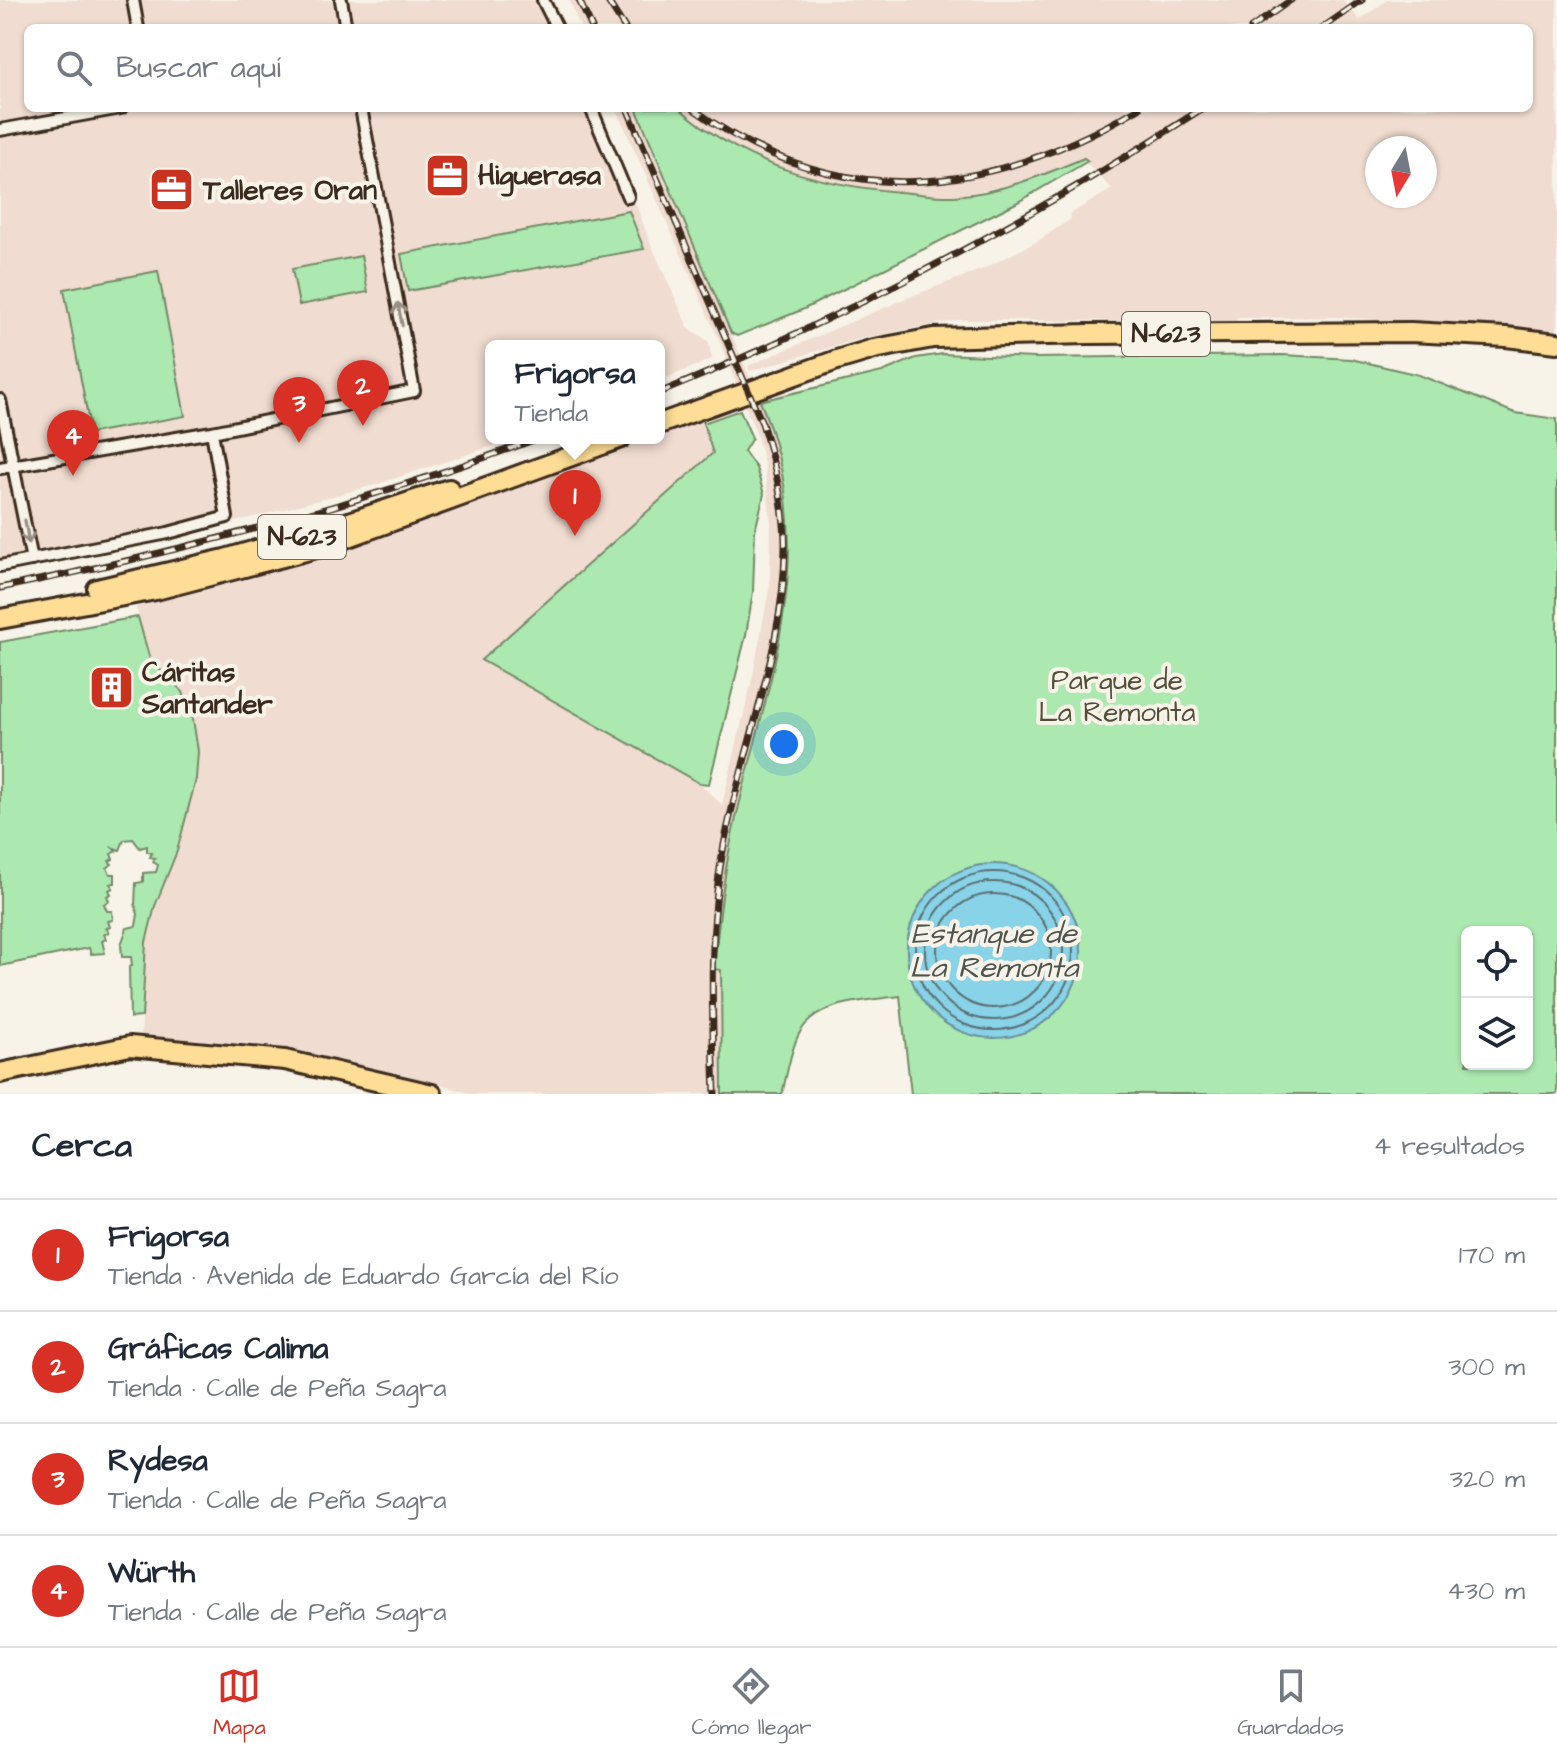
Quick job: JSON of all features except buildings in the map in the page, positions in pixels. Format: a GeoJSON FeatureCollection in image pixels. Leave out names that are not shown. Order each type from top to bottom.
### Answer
{"type":"FeatureCollection","features":[{"type":"Feature","properties":{"kind":"highway","name":"N-623"},"geometry":{"type":"LineString","coordinates":[[665,422],[874,349],[945,337],[1411,332],[1557,343]]}},
{"type":"Feature","properties":{"kind":"highway","name":"N-623"},"geometry":{"type":"LineString","coordinates":[[665,414],[731,391],[781,379]]}},
{"type":"Feature","properties":{"kind":"highway","name":"N-623"},"geometry":{"type":"LineString","coordinates":[[0,608],[225,559],[357,520],[579,444]]}},
{"type":"Feature","properties":{"kind":"highway","name":"N-623"},"geometry":{"type":"LineString","coordinates":[[0,619],[156,590],[321,547],[604,444]]}},
{"type":"Feature","properties":{"kind":"highway"},"geometry":{"type":"LineString","coordinates":[[0,1073],[130,1046],[285,1060],[432,1094]]}},
{"type":"Feature","properties":{"kind":"street"},"geometry":{"type":"LineString","coordinates":[[133,0],[137,24]]}},
{"type":"Feature","properties":{"kind":"street"},"geometry":{"type":"LineString","coordinates":[[341,0],[345,24]]}},
{"type":"Feature","properties":{"kind":"street"},"geometry":{"type":"LineString","coordinates":[[543,0],[552,24]]}},
{"type":"Feature","properties":{"kind":"street"},"geometry":{"type":"LineString","coordinates":[[0,130],[99,112]]}},
{"type":"Feature","properties":{"kind":"street"},"geometry":{"type":"LineString","coordinates":[[0,468],[212,432],[414,391],[362,112]]}},
{"type":"Feature","properties":{"kind":"street"},"geometry":{"type":"LineString","coordinates":[[593,112],[628,197]]}},
{"type":"Feature","properties":{"kind":"street"},"geometry":{"type":"LineString","coordinates":[[0,400],[32,560]]}},
{"type":"Feature","properties":{"kind":"street"},"geometry":{"type":"LineString","coordinates":[[0,566],[168,533],[227,517],[212,432]]}},
{"type":"Feature","properties":{"kind":"shaded area"},"geometry":{"type":"Polygon","coordinates":[[[0,0],[553,0],[565,24],[24,24],[24,112],[602,112],[649,240],[688,327],[708,341],[712,359],[665,379],[665,340],[485,340],[485,444],[498,444],[378,484],[251,518],[124,549],[0,574],[0,0]]]}},
{"type":"Feature","properties":{"kind":"shaded area"},"geometry":{"type":"Polygon","coordinates":[[[569,0],[1342,0],[1360,20],[1387,0],[1557,0],[1557,331],[1337,317],[1237,318],[1236,321],[959,320],[866,337],[750,371],[748,366],[983,269],[1038,241],[1071,219],[1070,214],[1112,189],[1086,163],[1088,161],[1012,184],[952,197],[852,188],[802,175],[744,153],[684,112],[1533,112],[1533,24],[579,24],[569,0]]]}},
{"type":"Feature","properties":{"kind":"shaded area"},"geometry":{"type":"Polygon","coordinates":[[[618,112],[638,112],[643,123],[768,421],[777,447],[788,501],[789,578],[785,609],[735,821],[720,911],[714,969],[721,970],[722,1094],[471,1094],[288,1048],[141,1039],[146,942],[177,851],[196,779],[150,660],[136,607],[342,552],[471,505],[470,498],[629,444],[665,444],[665,432],[702,419],[714,453],[482,660],[699,783],[722,805],[752,680],[770,585],[771,522],[764,463],[757,435],[719,340],[618,112]]]}},
{"type":"Feature","properties":{"kind":"green space"},"geometry":{"type":"Polygon","coordinates":[[[638,112],[684,112],[704,128],[755,158],[810,177],[838,184],[941,196],[988,191],[1084,158],[1088,161],[1016,203],[804,309],[737,336],[731,333],[638,112]]]}},
{"type":"Feature","properties":{"kind":"green space"},"geometry":{"type":"Polygon","coordinates":[[[629,211],[644,249],[408,291],[401,254],[629,211]]]}},
{"type":"Feature","properties":{"kind":"green space"},"geometry":{"type":"Polygon","coordinates":[[[361,256],[368,292],[299,305],[292,269],[361,256]]]}},
{"type":"Feature","properties":{"kind":"green space"},"geometry":{"type":"Polygon","coordinates":[[[158,271],[185,416],[91,433],[64,289],[158,271]]]}},
{"type":"Feature","properties":{"kind":"green space","name":"Parque de La Remonta"},"geometry":{"type":"Polygon","coordinates":[[[943,354],[1034,358],[1283,355],[1351,359],[1419,375],[1515,413],[1557,419],[1557,1094],[911,1094],[900,996],[830,1008],[807,1023],[793,1048],[782,1094],[722,1094],[721,970],[714,969],[720,912],[732,837],[775,661],[789,559],[787,508],[778,455],[760,401],[882,372],[916,358],[943,354]]]}},
{"type":"Feature","properties":{"kind":"green space"},"geometry":{"type":"Polygon","coordinates":[[[740,410],[752,438],[744,451],[756,468],[764,494],[755,531],[753,592],[746,635],[709,784],[699,783],[481,660],[713,453],[703,423],[740,410]]]}},
{"type":"Feature","properties":{"kind":"green space"},"geometry":{"type":"Polygon","coordinates":[[[138,617],[150,660],[183,692],[193,719],[198,751],[196,779],[177,851],[155,906],[146,942],[142,1017],[130,1018],[131,957],[122,957],[121,945],[127,928],[136,926],[136,883],[143,882],[143,873],[156,872],[158,865],[153,862],[155,858],[150,857],[152,853],[147,852],[147,846],[140,848],[133,839],[124,840],[120,850],[113,848],[116,851],[111,854],[113,859],[109,861],[112,864],[107,868],[110,874],[115,874],[115,883],[110,884],[113,888],[107,896],[109,901],[104,904],[107,911],[112,911],[113,920],[108,921],[110,927],[106,928],[109,932],[104,934],[106,939],[102,941],[105,953],[91,954],[89,948],[0,966],[0,642],[138,617]]]}},
{"type":"Feature","properties":{"kind":"water","name":"Estanque de La Remonta"},"geometry":{"type":"Polygon","coordinates":[[[994,864],[1027,871],[1055,890],[1074,918],[1081,951],[1074,984],[1055,1012],[1027,1031],[994,1038],[961,1031],[933,1012],[914,984],[907,951],[914,918],[933,890],[961,871],[994,864]]]}},
{"type":"Feature","properties":{"kind":"railway"},"geometry":{"type":"LineString","coordinates":[[579,0],[590,24]]}},
{"type":"Feature","properties":{"kind":"railway"},"geometry":{"type":"LineString","coordinates":[[607,0],[622,24]]}},
{"type":"Feature","properties":{"kind":"railway"},"geometry":{"type":"LineString","coordinates":[[1257,24],[1291,0]]}},
{"type":"Feature","properties":{"kind":"railway"},"geometry":{"type":"LineString","coordinates":[[1328,24],[1362,0]]}},
{"type":"Feature","properties":{"kind":"railway"},"geometry":{"type":"LineString","coordinates":[[629,112],[762,423],[783,512],[785,542],[779,619],[732,807],[715,907],[712,969],[715,1094]]}},
{"type":"Feature","properties":{"kind":"railway"},"geometry":{"type":"LineString","coordinates":[[698,112],[747,142],[803,166],[858,178],[914,182],[970,175],[1027,161],[1083,138],[1132,112]]}},
{"type":"Feature","properties":{"kind":"railway"},"geometry":{"type":"LineString","coordinates":[[665,390],[800,332],[938,264],[1072,189],[1197,112]]}},
{"type":"Feature","properties":{"kind":"railway"},"geometry":{"type":"LineString","coordinates":[[0,588],[137,559],[272,524],[407,484],[522,444]]}},
{"type":"Feature","properties":{"kind":"place","name":"Higuerasa"},"geometry":{"type":"Point","coordinates":[447,175]}},
{"type":"Feature","properties":{"kind":"place","name":"Talleres Oran"},"geometry":{"type":"Point","coordinates":[172,190]}},
{"type":"Feature","properties":{"kind":"place","name":"Gráficas Calima"},"geometry":{"type":"Point","coordinates":[363,426]}},
{"type":"Feature","properties":{"kind":"place","name":"Rydesa"},"geometry":{"type":"Point","coordinates":[299,443]}},
{"type":"Feature","properties":{"kind":"place","name":"Würth"},"geometry":{"type":"Point","coordinates":[73,476]}},
{"type":"Feature","properties":{"kind":"place","name":"Frigorsa"},"geometry":{"type":"Point","coordinates":[575,536]}},
{"type":"Feature","properties":{"kind":"place","name":"Cáritas Santander"},"geometry":{"type":"Point","coordinates":[111,688]}}]}
